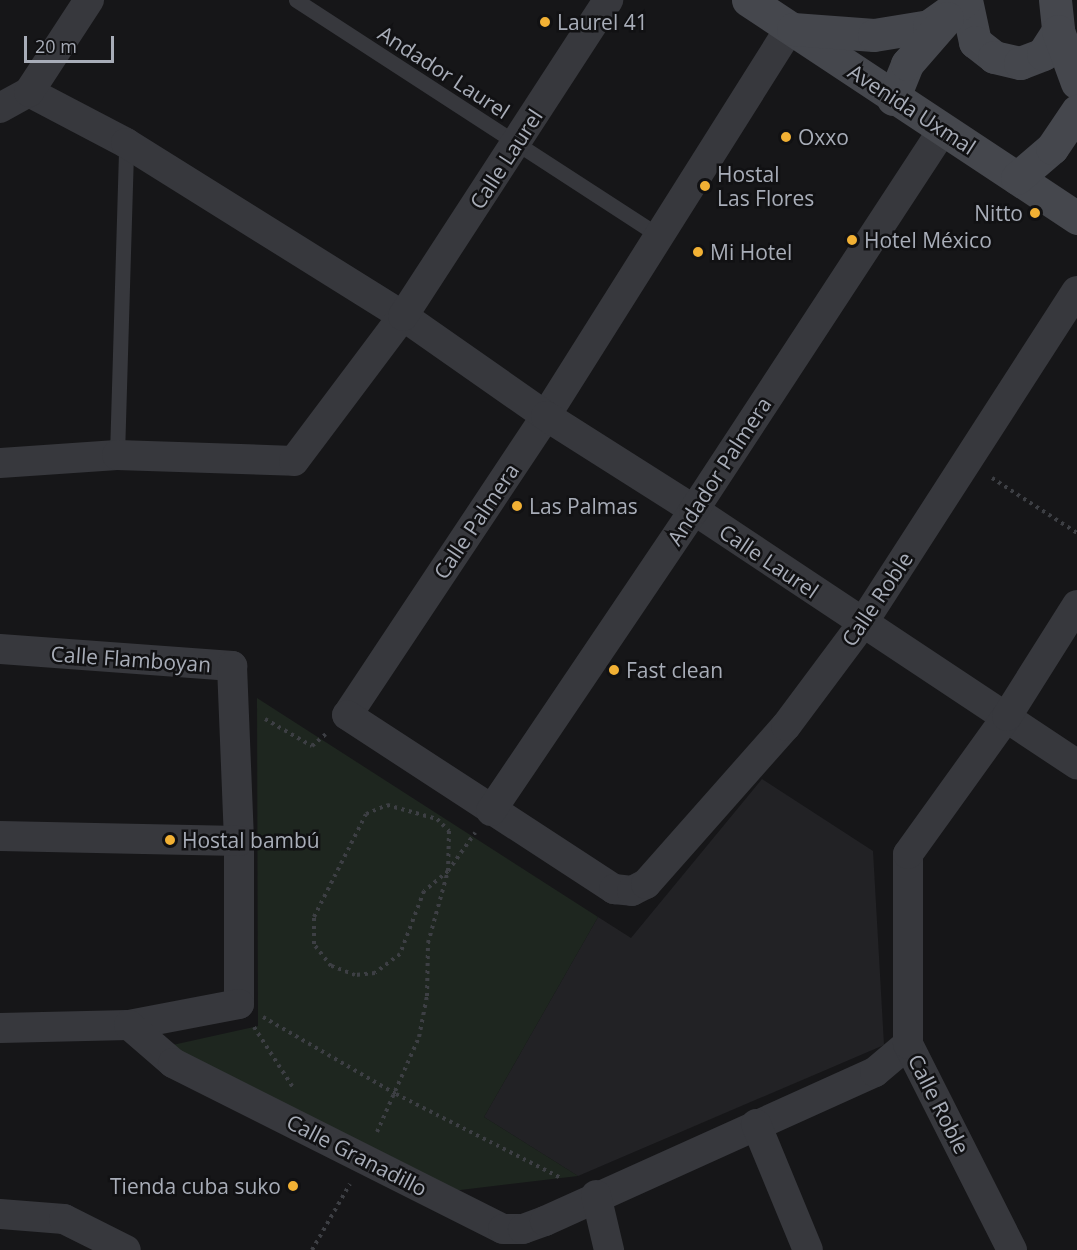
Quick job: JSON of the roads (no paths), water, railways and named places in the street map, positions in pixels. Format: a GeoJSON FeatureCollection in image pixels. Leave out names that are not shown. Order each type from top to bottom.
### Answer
{"type":"FeatureCollection","features":[{"type":"Feature","properties":{"kind":"main road","name":"Avenida Uxmal"},"geometry":{"type":"LineString","coordinates":[[748,0],[893,99],[943,129],[1077,218]]}},
{"type":"Feature","properties":{"kind":"main road"},"geometry":{"type":"LineString","coordinates":[[790,28],[874,35],[929,26],[965,0]]}},
{"type":"Feature","properties":{"kind":"main road"},"geometry":{"type":"LineString","coordinates":[[965,0],[975,42],[994,57],[1020,63],[1043,54],[1057,16]]}},
{"type":"Feature","properties":{"kind":"main road"},"geometry":{"type":"LineString","coordinates":[[893,99],[907,64],[965,0]]}},
{"type":"Feature","properties":{"kind":"main road"},"geometry":{"type":"LineString","coordinates":[[1057,16],[1077,83]]}},
{"type":"Feature","properties":{"kind":"main road"},"geometry":{"type":"LineString","coordinates":[[1017,178],[1052,148],[1077,111]]}},
{"type":"Feature","properties":{"kind":"street"},"geometry":{"type":"LineString","coordinates":[[0,108],[29,92],[89,0]]}},
{"type":"Feature","properties":{"kind":"street","name":"Calle Laurel"},"geometry":{"type":"LineString","coordinates":[[0,463],[117,455],[294,461],[402,316],[516,145],[608,0]]}},
{"type":"Feature","properties":{"kind":"street","name":"Calle Palmera"},"geometry":{"type":"LineString","coordinates":[[491,811],[347,715],[546,416],[790,28]]}},
{"type":"Feature","properties":{"kind":"street","name":"Calle Laurel"},"geometry":{"type":"LineString","coordinates":[[29,92],[126,143],[402,316],[546,416],[694,510],[862,624],[1007,716],[1077,764]]}},
{"type":"Feature","properties":{"kind":"street","name":"Andador Palmera"},"geometry":{"type":"LineString","coordinates":[[491,811],[694,510],[943,129]]}},
{"type":"Feature","properties":{"kind":"street","name":"Calle Roble"},"geometry":{"type":"LineString","coordinates":[[491,811],[614,889],[632,891],[646,884],[786,726],[862,624],[1077,291]]}},
{"type":"Feature","properties":{"kind":"street","name":"Calle Roble"},"geometry":{"type":"LineString","coordinates":[[1012,1250],[908,1044],[908,854],[1007,716],[1077,605]]}},
{"type":"Feature","properties":{"kind":"street","name":"Calle Flamboyan"},"geometry":{"type":"LineString","coordinates":[[0,649],[232,666],[239,841],[239,1004],[129,1025]]}},
{"type":"Feature","properties":{"kind":"street"},"geometry":{"type":"LineString","coordinates":[[0,836],[239,841]]}},
{"type":"Feature","properties":{"kind":"street"},"geometry":{"type":"LineString","coordinates":[[0,1028],[129,1025]]}},
{"type":"Feature","properties":{"kind":"street","name":"Calle Granadillo"},"geometry":{"type":"LineString","coordinates":[[129,1025],[173,1063],[503,1229],[523,1229],[545,1221],[596,1195],[875,1072],[908,1044]]}},
{"type":"Feature","properties":{"kind":"street"},"geometry":{"type":"LineString","coordinates":[[756,1124],[808,1250]]}},
{"type":"Feature","properties":{"kind":"street"},"geometry":{"type":"LineString","coordinates":[[596,1195],[609,1250]]}},
{"type":"Feature","properties":{"kind":"street"},"geometry":{"type":"LineString","coordinates":[[0,1214],[64,1219],[126,1250]]}},
{"type":"Feature","properties":{"kind":"lane","name":"Andador Laurel"},"geometry":{"type":"LineString","coordinates":[[296,0],[516,145],[660,236]]}},
{"type":"Feature","properties":{"kind":"lane"},"geometry":{"type":"LineString","coordinates":[[117,455],[126,143]]}},
{"type":"Feature","properties":{"kind":"place","name":"Laurel 41"},"geometry":{"type":"Point","coordinates":[545,22]}},
{"type":"Feature","properties":{"kind":"place","name":"Oxxo"},"geometry":{"type":"Point","coordinates":[786,137]}},
{"type":"Feature","properties":{"kind":"place","name":"Hostal Las Flores"},"geometry":{"type":"Point","coordinates":[705,186]}},
{"type":"Feature","properties":{"kind":"place","name":"Nitto"},"geometry":{"type":"Point","coordinates":[1035,213]}},
{"type":"Feature","properties":{"kind":"place","name":"Hotel México"},"geometry":{"type":"Point","coordinates":[852,240]}},
{"type":"Feature","properties":{"kind":"place","name":"Mi Hotel"},"geometry":{"type":"Point","coordinates":[698,252]}},
{"type":"Feature","properties":{"kind":"place","name":"Las Palmas"},"geometry":{"type":"Point","coordinates":[517,506]}},
{"type":"Feature","properties":{"kind":"place","name":"Fast clean"},"geometry":{"type":"Point","coordinates":[614,670]}},
{"type":"Feature","properties":{"kind":"place","name":"Hostal bambú"},"geometry":{"type":"Point","coordinates":[170,840]}},
{"type":"Feature","properties":{"kind":"place","name":"Tienda cuba suko"},"geometry":{"type":"Point","coordinates":[293,1186]}}]}
